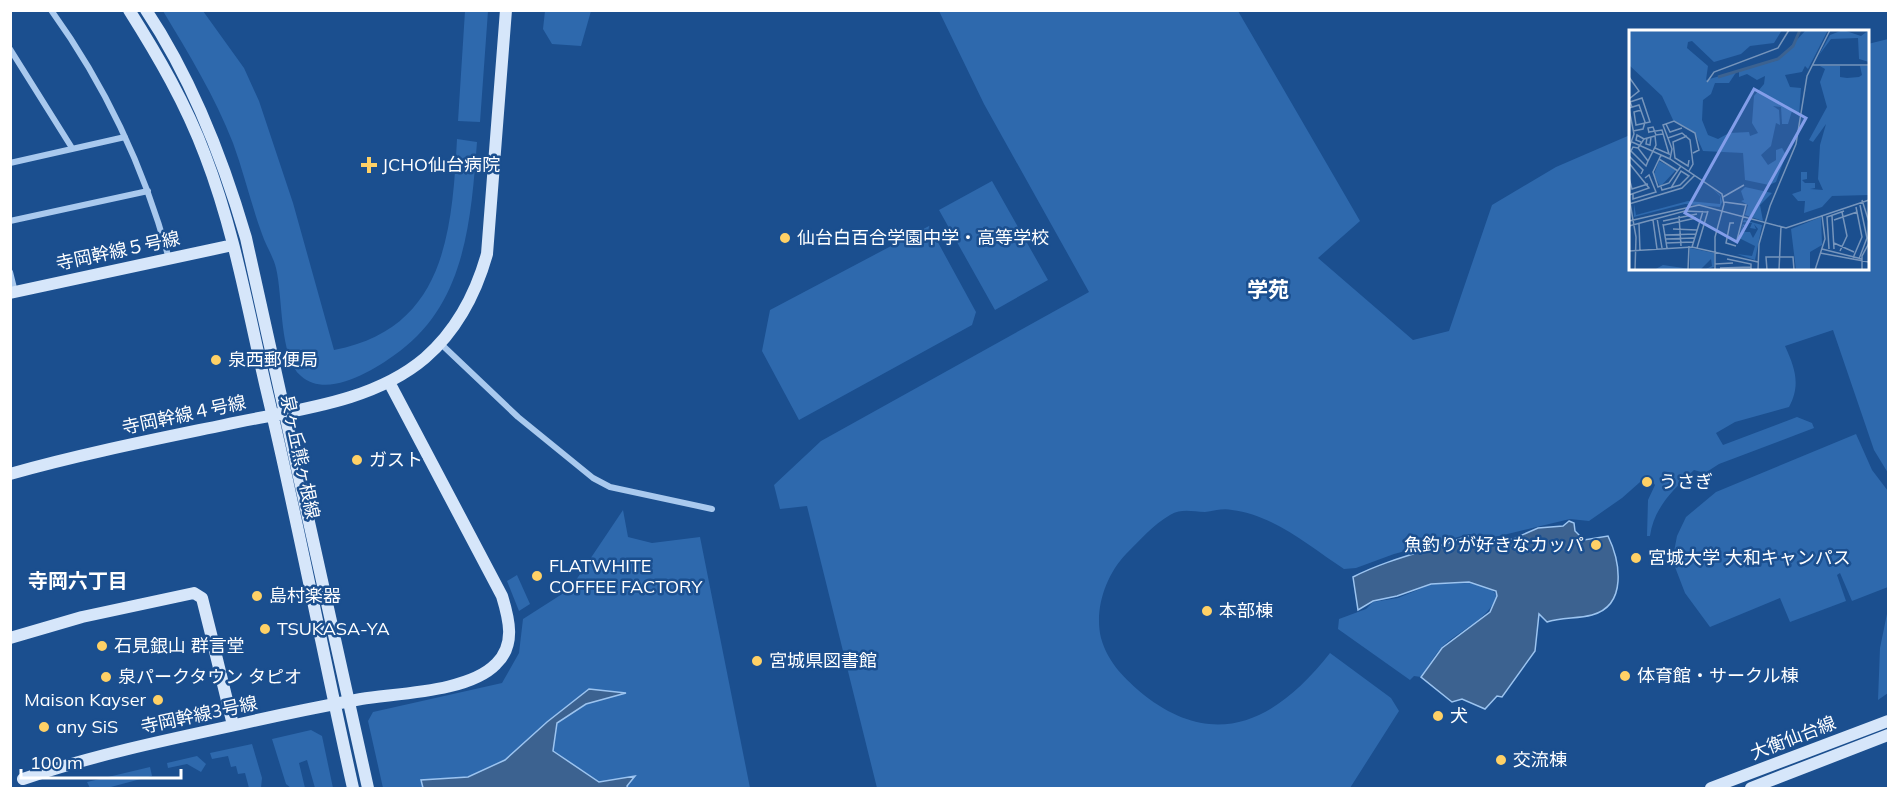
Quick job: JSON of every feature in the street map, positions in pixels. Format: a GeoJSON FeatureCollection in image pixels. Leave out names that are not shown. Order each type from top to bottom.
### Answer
{"type":"FeatureCollection","features":[{"type":"Feature","properties":{"kind":"street"},"geometry":{"type":"LineString","coordinates":[[51,10],[82,57],[125,137],[148,191],[170,259]]}},
{"type":"Feature","properties":{"kind":"street","name":"泉ヶ丘熊ヶ根線"},"geometry":{"type":"LineString","coordinates":[[129,10],[155,52],[190,119],[209,165],[233,245],[353,789]]}},
{"type":"Feature","properties":{"kind":"street","name":"泉ヶ丘熊ヶ根線"},"geometry":{"type":"LineString","coordinates":[[146,10],[177,64],[199,109],[235,200],[286,411],[368,789]]}},
{"type":"Feature","properties":{"kind":"street","name":"寺岡幹線４号線"},"geometry":{"type":"LineString","coordinates":[[10,474],[90,453],[345,398],[388,382],[424,359],[440,343],[467,306],[480,279],[487,254],[506,10]]}},
{"type":"Feature","properties":{"kind":"street"},"geometry":{"type":"LineString","coordinates":[[10,49],[72,148]]}},
{"type":"Feature","properties":{"kind":"street"},"geometry":{"type":"LineString","coordinates":[[10,153],[13,162],[125,137]]}},
{"type":"Feature","properties":{"kind":"street"},"geometry":{"type":"LineString","coordinates":[[10,222],[148,191]]}},
{"type":"Feature","properties":{"kind":"street","name":"寺岡幹線５号線"},"geometry":{"type":"LineString","coordinates":[[13,293],[233,245]]}},
{"type":"Feature","properties":{"kind":"street"},"geometry":{"type":"LineString","coordinates":[[10,272],[13,293]]}},
{"type":"Feature","properties":{"kind":"street"},"geometry":{"type":"LineString","coordinates":[[440,343],[518,417],[593,478],[610,487],[712,509]]}},
{"type":"Feature","properties":{"kind":"street","name":"寺岡幹線3号線"},"geometry":{"type":"LineString","coordinates":[[17,782],[69,763],[232,725],[460,683],[482,676],[498,664],[508,646],[510,622],[502,596],[388,382]]}},
{"type":"Feature","properties":{"kind":"street"},"geometry":{"type":"LineString","coordinates":[[10,638],[82,617],[194,593],[202,598],[232,725]]}},
{"type":"Feature","properties":{"kind":"street","name":"大衡仙台線"},"geometry":{"type":"LineString","coordinates":[[1711,789],[1888,721]]}},
{"type":"Feature","properties":{"kind":"street","name":"大衡仙台線"},"geometry":{"type":"LineString","coordinates":[[1751,789],[1888,735]]}},
{"type":"Feature","properties":{"kind":"shaded area"},"geometry":{"type":"Polygon","coordinates":[[[163,11],[203,11],[244,68],[259,101],[293,203],[334,350],[371,339],[399,321],[420,299],[435,272],[445,242],[451,209],[457,139],[477,142],[467,229],[452,283],[439,308],[422,331],[400,351],[378,366],[352,379],[324,385],[312,383],[301,376],[294,367],[285,341],[276,268],[258,223],[233,143],[210,92],[163,11]]]}},
{"type":"Feature","properties":{"kind":"shaded area"},"geometry":{"type":"Polygon","coordinates":[[[465,11],[488,11],[480,122],[458,121],[465,11]]]}},
{"type":"Feature","properties":{"kind":"shaded area"},"geometry":{"type":"Polygon","coordinates":[[[545,11],[591,11],[581,46],[552,44],[543,29],[545,11]]]}},
{"type":"Feature","properties":{"kind":"shaded area"},"geometry":{"type":"Polygon","coordinates":[[[939,11],[1238,11],[1360,221],[1318,258],[1413,340],[1449,331],[1492,205],[1556,167],[1629,135],[1629,270],[1869,270],[1869,44],[1888,39],[1888,473],[1874,450],[1833,330],[1785,346],[1792,362],[1796,384],[1789,407],[1735,422],[1716,433],[1723,445],[1797,417],[1812,423],[1814,428],[1719,464],[1705,473],[1694,470],[1660,507],[1650,536],[1647,536],[1648,500],[1655,485],[1648,475],[1622,498],[1589,521],[1570,519],[1491,538],[1469,534],[1394,554],[1356,568],[1344,569],[1291,533],[1247,513],[1225,509],[1175,513],[1152,528],[1126,554],[1107,582],[1101,604],[1099,627],[1104,647],[1113,663],[1124,677],[1144,695],[1171,713],[1197,722],[1222,724],[1246,720],[1268,710],[1290,695],[1330,653],[1391,698],[1399,711],[1350,788],[877,788],[807,506],[780,509],[774,485],[821,441],[1089,292],[984,104],[939,11]]]}},
{"type":"Feature","properties":{"kind":"shaded area"},"geometry":{"type":"Polygon","coordinates":[[[992,181],[1048,280],[995,310],[939,210],[992,181]]]}},
{"type":"Feature","properties":{"kind":"shaded area"},"geometry":{"type":"Polygon","coordinates":[[[929,226],[976,312],[972,325],[799,420],[762,351],[770,310],[929,226]]]}},
{"type":"Feature","properties":{"kind":"shaded area"},"geometry":{"type":"Polygon","coordinates":[[[1856,434],[1872,470],[1888,491],[1888,587],[1852,601],[1840,573],[1837,575],[1846,601],[1790,622],[1780,598],[1710,627],[1685,593],[1675,567],[1673,557],[1677,536],[1686,517],[1716,492],[1856,434]]]}},
{"type":"Feature","properties":{"kind":"shaded area"},"geometry":{"type":"Polygon","coordinates":[[[623,510],[628,537],[652,543],[700,537],[750,788],[628,788],[627,786],[634,777],[599,782],[553,751],[557,723],[586,704],[624,693],[589,689],[547,722],[505,760],[468,777],[422,780],[423,788],[383,788],[368,721],[373,712],[502,683],[519,653],[523,619],[570,589],[623,510]]]}},
{"type":"Feature","properties":{"kind":"shaded area"},"geometry":{"type":"Polygon","coordinates":[[[1569,521],[1574,523],[1575,531],[1584,540],[1608,536],[1618,569],[1616,592],[1604,610],[1592,615],[1547,622],[1539,614],[1535,651],[1502,697],[1497,696],[1485,709],[1462,699],[1452,702],[1421,677],[1442,648],[1490,612],[1497,596],[1496,591],[1469,582],[1431,584],[1397,596],[1373,601],[1358,610],[1353,577],[1367,570],[1468,536],[1480,541],[1513,539],[1538,528],[1563,526],[1569,521]]]}},
{"type":"Feature","properties":{"kind":"shaded area"},"geometry":{"type":"Polygon","coordinates":[[[517,575],[530,604],[519,611],[507,581],[517,575]]]}},
{"type":"Feature","properties":{"kind":"shaded area"},"geometry":{"type":"Polygon","coordinates":[[[1469,583],[1491,588],[1497,596],[1493,604],[1481,618],[1443,646],[1421,677],[1414,676],[1410,680],[1338,629],[1339,619],[1366,609],[1373,602],[1398,598],[1432,584],[1469,583]]]}},
{"type":"Feature","properties":{"kind":"shaded area"},"geometry":{"type":"Polygon","coordinates":[[[1888,609],[1888,693],[1878,700],[1880,648],[1888,609]]]}},
{"type":"Feature","properties":{"kind":"shaded area"},"geometry":{"type":"Polygon","coordinates":[[[589,689],[626,693],[586,704],[557,723],[553,751],[599,782],[635,776],[627,786],[628,788],[423,788],[421,780],[468,777],[505,760],[547,722],[589,689]]]}},
{"type":"Feature","properties":{"kind":"shaded area"},"geometry":{"type":"Polygon","coordinates":[[[311,730],[322,736],[333,788],[315,788],[307,760],[299,763],[305,788],[291,788],[286,784],[272,739],[311,730]]]}},
{"type":"Feature","properties":{"kind":"shaded area"},"geometry":{"type":"Polygon","coordinates":[[[252,744],[262,778],[261,788],[249,788],[245,773],[238,774],[236,766],[231,767],[228,756],[212,759],[210,753],[252,744]]]}},
{"type":"Feature","properties":{"kind":"shaded area"},"geometry":{"type":"Polygon","coordinates":[[[197,756],[206,764],[201,772],[187,764],[168,768],[167,763],[197,756]]]}},
{"type":"Feature","properties":{"kind":"shaded area"},"geometry":{"type":"Polygon","coordinates":[[[150,767],[152,776],[107,788],[90,788],[87,782],[150,767]]]}},
{"type":"Feature","properties":{"kind":"place","name":"JCHO仙台病院"},"geometry":{"type":"Point","coordinates":[369,165]}},
{"type":"Feature","properties":{"kind":"place","name":"仙台白百合学園中学・高等学校"},"geometry":{"type":"Point","coordinates":[785,238]}},
{"type":"Feature","properties":{"kind":"place","name":"泉西郵便局"},"geometry":{"type":"Point","coordinates":[216,360]}},
{"type":"Feature","properties":{"kind":"place","name":"ガスト"},"geometry":{"type":"Point","coordinates":[357,460]}},
{"type":"Feature","properties":{"kind":"place","name":"うさぎ"},"geometry":{"type":"Point","coordinates":[1647,482]}},
{"type":"Feature","properties":{"kind":"place","name":"魚釣りが好きなカッパ"},"geometry":{"type":"Point","coordinates":[1596,545]}},
{"type":"Feature","properties":{"kind":"place","name":"宮城大学 大和キャンパス"},"geometry":{"type":"Point","coordinates":[1636,558]}},
{"type":"Feature","properties":{"kind":"place","name":"FLATWHITE COFFEE FACTORY"},"geometry":{"type":"Point","coordinates":[537,576]}},
{"type":"Feature","properties":{"kind":"place","name":"島村楽器"},"geometry":{"type":"Point","coordinates":[257,596]}},
{"type":"Feature","properties":{"kind":"place","name":"本部棟"},"geometry":{"type":"Point","coordinates":[1207,611]}},
{"type":"Feature","properties":{"kind":"place","name":"TSUKASA-YA"},"geometry":{"type":"Point","coordinates":[265,629]}},
{"type":"Feature","properties":{"kind":"place","name":"石見銀山 群言堂"},"geometry":{"type":"Point","coordinates":[102,646]}},
{"type":"Feature","properties":{"kind":"place","name":"宮城県図書館"},"geometry":{"type":"Point","coordinates":[757,661]}},
{"type":"Feature","properties":{"kind":"place","name":"体育館・サークル棟"},"geometry":{"type":"Point","coordinates":[1625,676]}},
{"type":"Feature","properties":{"kind":"place","name":"泉パークタウン タピオ"},"geometry":{"type":"Point","coordinates":[106,677]}},
{"type":"Feature","properties":{"kind":"place","name":"Maison Kayser"},"geometry":{"type":"Point","coordinates":[158,700]}},
{"type":"Feature","properties":{"kind":"place","name":"犬"},"geometry":{"type":"Point","coordinates":[1438,716]}},
{"type":"Feature","properties":{"kind":"place","name":"any SiS"},"geometry":{"type":"Point","coordinates":[44,727]}},
{"type":"Feature","properties":{"kind":"place","name":"交流棟"},"geometry":{"type":"Point","coordinates":[1501,760]}},
{"type":"Feature","properties":{"kind":"district","name":"学苑"},"geometry":{"type":"Point","coordinates":[1268,290]}},
{"type":"Feature","properties":{"kind":"district","name":"寺岡六丁目"},"geometry":{"type":"Point","coordinates":[78,581]}}]}
